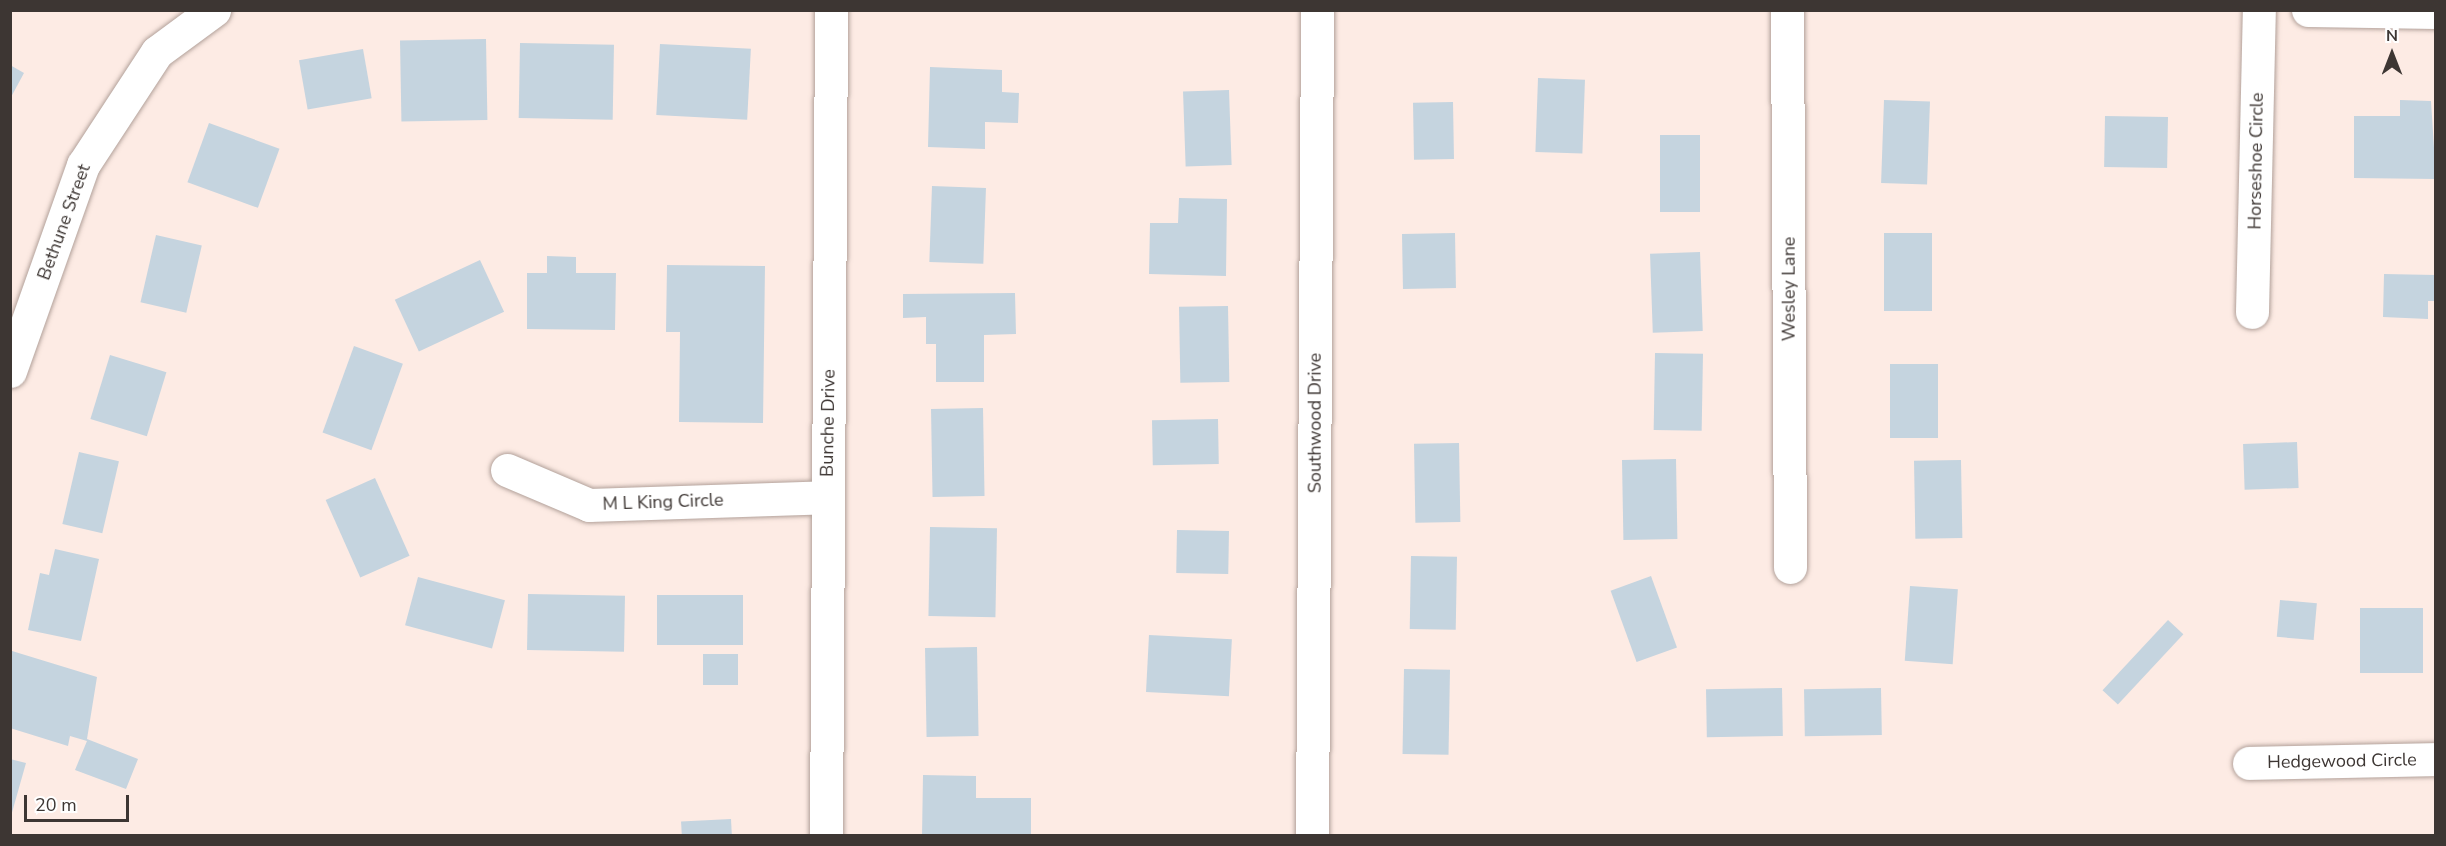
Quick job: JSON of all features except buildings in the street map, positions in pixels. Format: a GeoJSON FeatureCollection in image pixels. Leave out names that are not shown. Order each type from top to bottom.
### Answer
{"type":"FeatureCollection","features":[{"type":"Feature","properties":{"kind":"street","name":"Bethune Street"},"geometry":{"type":"LineString","coordinates":[[10,371],[83,165],[157,52],[214,10]]}},
{"type":"Feature","properties":{"kind":"street","name":"Bunche Drive"},"geometry":{"type":"LineString","coordinates":[[826,836],[826,497],[831,10]]}},
{"type":"Feature","properties":{"kind":"street","name":"Southwood Drive"},"geometry":{"type":"LineString","coordinates":[[1312,836],[1317,10]]}},
{"type":"Feature","properties":{"kind":"street","name":"Wesley Lane"},"geometry":{"type":"LineString","coordinates":[[1787,10],[1790,567]]}},
{"type":"Feature","properties":{"kind":"street","name":"Horseshoe Circle"},"geometry":{"type":"LineString","coordinates":[[2252,312],[2259,10]]}},
{"type":"Feature","properties":{"kind":"street"},"geometry":{"type":"LineString","coordinates":[[2308,10],[2436,12]]}},
{"type":"Feature","properties":{"kind":"street","name":"M L King Circle"},"geometry":{"type":"LineString","coordinates":[[507,470],[589,505],[826,497]]}},
{"type":"Feature","properties":{"kind":"street","name":"Hedgewood Circle"},"geometry":{"type":"LineString","coordinates":[[2249,763],[2436,759]]}}]}
